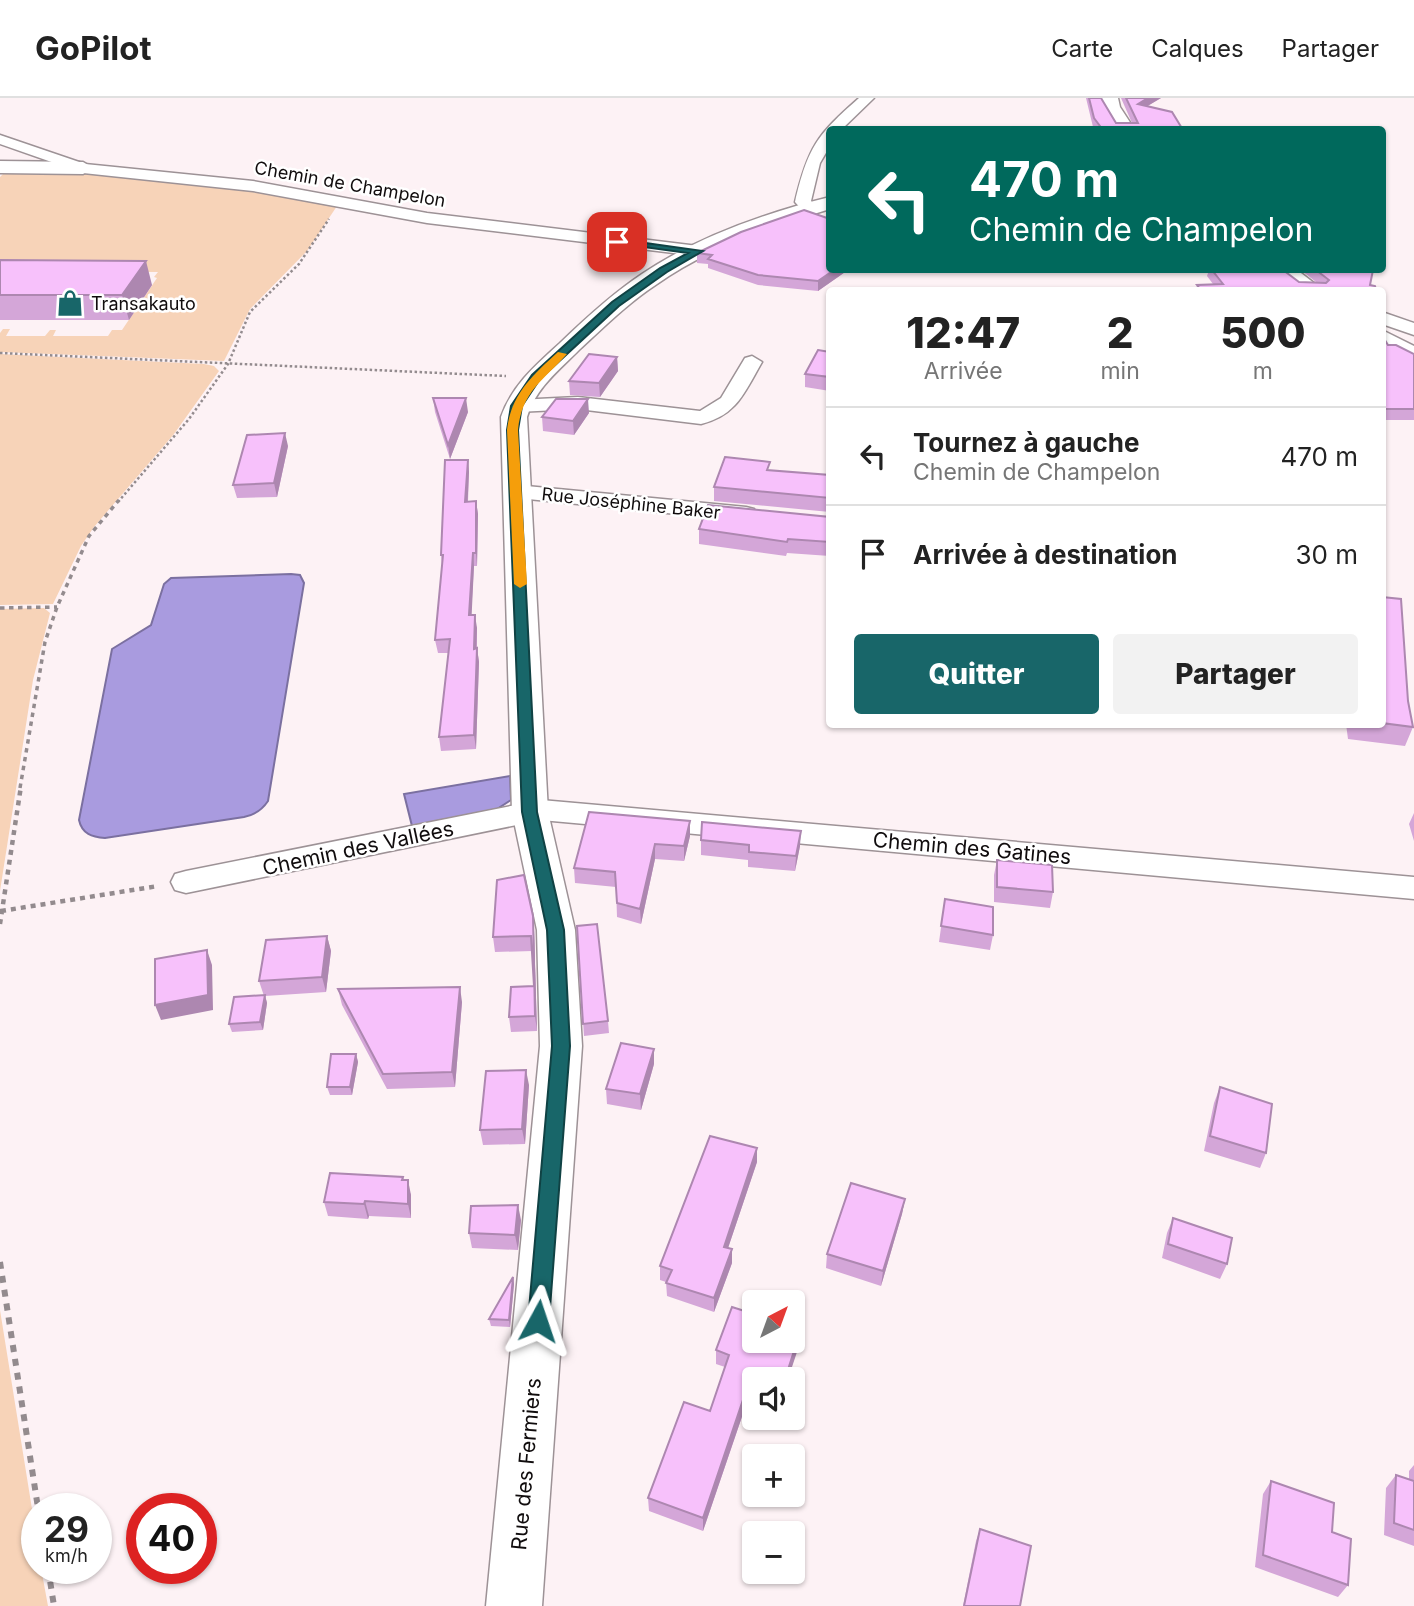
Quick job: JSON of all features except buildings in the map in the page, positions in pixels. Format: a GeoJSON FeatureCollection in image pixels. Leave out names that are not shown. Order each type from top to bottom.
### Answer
{"type":"FeatureCollection","features":[{"type":"Feature","properties":{"kind":"street"},"geometry":{"type":"LineString","coordinates":[[836,126],[867,98]]}},
{"type":"Feature","properties":{"kind":"street"},"geometry":{"type":"LineString","coordinates":[[1109,98],[1111,107],[1123,126]]}},
{"type":"Feature","properties":{"kind":"street","name":"Chemin de Champelon"},"geometry":{"type":"LineString","coordinates":[[0,139],[83,168],[253,186],[427,218],[698,251]]}},
{"type":"Feature","properties":{"kind":"street"},"geometry":{"type":"LineString","coordinates":[[819,205],[803,202],[812,163],[826,139]]}},
{"type":"Feature","properties":{"kind":"street"},"geometry":{"type":"LineString","coordinates":[[0,166],[83,168]]}},
{"type":"Feature","properties":{"kind":"street"},"geometry":{"type":"LineString","coordinates":[[526,391],[616,304],[663,270],[698,251],[819,205]]}},
{"type":"Feature","properties":{"kind":"street"},"geometry":{"type":"LineString","coordinates":[[1288,273],[1308,287]]}},
{"type":"Feature","properties":{"kind":"street"},"geometry":{"type":"LineString","coordinates":[[1386,318],[1414,329]]}},
{"type":"Feature","properties":{"kind":"street"},"geometry":{"type":"LineString","coordinates":[[1386,339],[1414,356]]}},
{"type":"Feature","properties":{"kind":"street"},"geometry":{"type":"LineString","coordinates":[[526,391],[578,403],[687,418],[705,418],[723,409],[752,362]]}},
{"type":"Feature","properties":{"kind":"street"},"geometry":{"type":"LineString","coordinates":[[526,391],[578,403]]}},
{"type":"Feature","properties":{"kind":"street","name":"Rue des Fermiers"},"geometry":{"type":"LineString","coordinates":[[514,1606],[561,1046],[556,930],[530,812],[512,430],[526,391]]}},
{"type":"Feature","properties":{"kind":"street","name":"Rue Joséphine Baker"},"geometry":{"type":"LineString","coordinates":[[516,492],[761,516]]}},
{"type":"Feature","properties":{"kind":"street","name":"Chemin des Gatines"},"geometry":{"type":"LineString","coordinates":[[530,812],[541,810],[1414,888]]}},
{"type":"Feature","properties":{"kind":"street","name":"Chemin des Vallées"},"geometry":{"type":"LineString","coordinates":[[187,882],[530,812]]}},
{"type":"Feature","properties":{"kind":"path"},"geometry":{"type":"LineString","coordinates":[[0,925],[37,676],[57,607],[89,536],[189,419],[228,363],[250,312],[299,264],[329,218],[344,203]]}},
{"type":"Feature","properties":{"kind":"path"},"geometry":{"type":"LineString","coordinates":[[0,354],[228,363],[526,391]]}},
{"type":"Feature","properties":{"kind":"path"},"geometry":{"type":"LineString","coordinates":[[0,608],[57,607]]}},
{"type":"Feature","properties":{"kind":"path"},"geometry":{"type":"LineString","coordinates":[[1,911],[187,882]]}},
{"type":"Feature","properties":{"kind":"path"},"geometry":{"type":"LineString","coordinates":[[0,1262],[36,1493]]}},
{"type":"Feature","properties":{"kind":"path"},"geometry":{"type":"LineString","coordinates":[[51,1584],[54,1606]]}},
{"type":"Feature","properties":{"kind":"shaded area"},"geometry":{"type":"Polygon","coordinates":[[[7,170],[173,182],[337,206],[307,251],[250,309],[224,361],[0,352],[0,333],[3,329],[10,329],[6,336],[45,336],[50,330],[56,330],[53,336],[108,336],[112,330],[122,330],[157,278],[154,277],[158,272],[0,271],[0,177],[7,170]]]}},
{"type":"Feature","properties":{"kind":"shaded area"},"geometry":{"type":"Polygon","coordinates":[[[0,354],[204,364],[214,366],[219,371],[174,434],[94,527],[81,546],[53,604],[0,605],[0,354]]]}},
{"type":"Feature","properties":{"kind":"shaded area"},"geometry":{"type":"Polygon","coordinates":[[[300,575],[304,583],[266,804],[255,813],[244,817],[105,838],[85,832],[79,820],[112,649],[151,625],[164,584],[171,578],[300,575]]]}},
{"type":"Feature","properties":{"kind":"shaded area"},"geometry":{"type":"Polygon","coordinates":[[[44,608],[50,613],[33,680],[0,891],[0,609],[44,608]]]}},
{"type":"Feature","properties":{"kind":"shaded area"},"geometry":{"type":"Polygon","coordinates":[[[510,776],[511,800],[497,809],[412,826],[404,794],[510,776]]]}},
{"type":"Feature","properties":{"kind":"shaded area"},"geometry":{"type":"Polygon","coordinates":[[[0,1310],[29,1493],[21,1493],[21,1584],[44,1584],[48,1606],[0,1606],[0,1310]]]}},
{"type":"Feature","properties":{"kind":"slow traffic"},"geometry":{"type":"LineString","coordinates":[[520,584],[512,430],[514,416],[517,406],[536,377],[562,354]]}},
{"type":"Feature","properties":{"kind":"place","name":"Transakauto"},"geometry":{"type":"Point","coordinates":[70,303]}},
{"type":"Feature","properties":{"kind":"route"},"geometry":{"type":"LineString","coordinates":[[538,1321],[561,1046],[556,930],[530,812],[512,430],[517,406],[536,377],[616,304],[663,270],[698,251],[617,242]]}}]}
